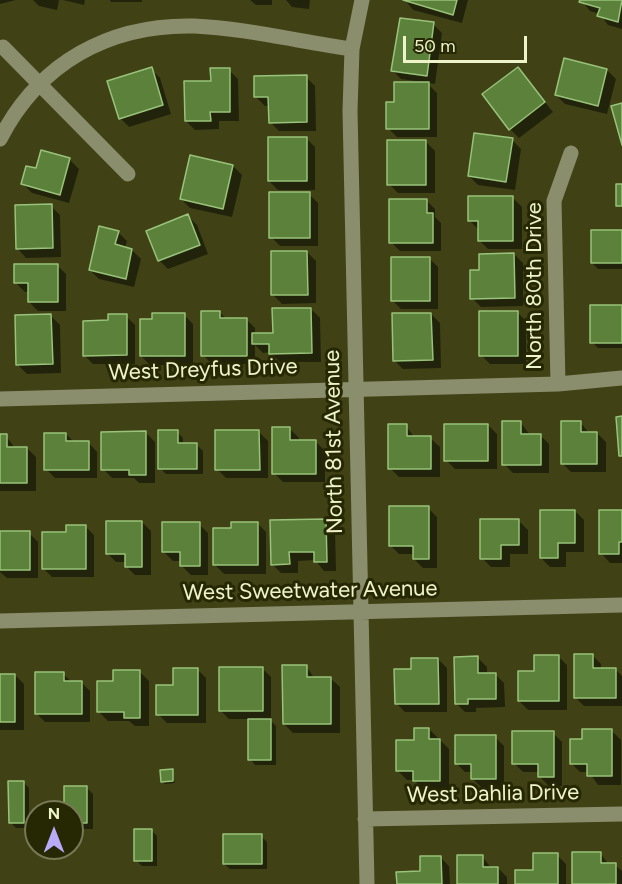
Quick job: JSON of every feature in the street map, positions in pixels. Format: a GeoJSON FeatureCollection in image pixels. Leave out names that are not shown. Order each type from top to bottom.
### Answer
{"type":"FeatureCollection","features":[{"type":"Feature","properties":{"kind":"street","name":"North 81st Avenue"},"geometry":{"type":"LineString","coordinates":[[362,0],[352,49],[350,111],[367,884]]}},
{"type":"Feature","properties":{"kind":"street"},"geometry":{"type":"LineString","coordinates":[[0,139],[39,83],[65,63],[108,38],[165,28],[194,26],[352,49]]}},
{"type":"Feature","properties":{"kind":"street"},"geometry":{"type":"LineString","coordinates":[[3,47],[128,174]]}},
{"type":"Feature","properties":{"kind":"street","name":"North 80th Drive"},"geometry":{"type":"LineString","coordinates":[[558,384],[554,201],[571,153]]}},
{"type":"Feature","properties":{"kind":"street","name":"West Dreyfus Drive"},"geometry":{"type":"LineString","coordinates":[[0,399],[558,384],[622,378]]}},
{"type":"Feature","properties":{"kind":"street","name":"West Sweetwater Avenue"},"geometry":{"type":"LineString","coordinates":[[0,621],[622,605]]}},
{"type":"Feature","properties":{"kind":"street","name":"West Dahlia Drive"},"geometry":{"type":"LineString","coordinates":[[365,819],[622,814]]}},
{"type":"Feature","properties":{"kind":"building"},"geometry":{"type":"Polygon","coordinates":[[[403,0],[457,0],[453,15],[403,0]]]}},
{"type":"Feature","properties":{"kind":"building"},"geometry":{"type":"Polygon","coordinates":[[[580,0],[622,0],[618,22],[597,16],[600,8],[579,2],[580,0]]]}},
{"type":"Feature","properties":{"kind":"building"},"geometry":{"type":"Polygon","coordinates":[[[400,18],[434,22],[427,76],[391,71],[400,18]]]}},
{"type":"Feature","properties":{"kind":"building"},"geometry":{"type":"Polygon","coordinates":[[[564,58],[607,69],[598,106],[555,95],[564,58]]]}},
{"type":"Feature","properties":{"kind":"building"},"geometry":{"type":"Polygon","coordinates":[[[152,67],[163,105],[119,119],[107,81],[152,67]]]}},
{"type":"Feature","properties":{"kind":"building"},"geometry":{"type":"Polygon","coordinates":[[[518,67],[545,102],[509,130],[482,94],[518,67]]]}},
{"type":"Feature","properties":{"kind":"building"},"geometry":{"type":"Polygon","coordinates":[[[210,68],[230,68],[230,112],[210,112],[211,121],[185,121],[184,81],[211,81],[210,68]]]}},
{"type":"Feature","properties":{"kind":"building"},"geometry":{"type":"Polygon","coordinates":[[[307,75],[307,122],[269,123],[268,97],[254,97],[254,76],[307,75]]]}},
{"type":"Feature","properties":{"kind":"building"},"geometry":{"type":"Polygon","coordinates":[[[394,82],[429,82],[429,129],[386,129],[386,102],[394,102],[394,82]]]}},
{"type":"Feature","properties":{"kind":"building"},"geometry":{"type":"Polygon","coordinates":[[[622,103],[622,145],[611,106],[622,103]]]}},
{"type":"Feature","properties":{"kind":"building"},"geometry":{"type":"Polygon","coordinates":[[[474,133],[513,138],[506,182],[468,176],[474,133]]]}},
{"type":"Feature","properties":{"kind":"building"},"geometry":{"type":"Polygon","coordinates":[[[268,137],[307,137],[307,181],[268,181],[268,137]]]}},
{"type":"Feature","properties":{"kind":"building"},"geometry":{"type":"Polygon","coordinates":[[[387,140],[426,140],[426,185],[387,185],[387,140]]]}},
{"type":"Feature","properties":{"kind":"building"},"geometry":{"type":"Polygon","coordinates":[[[41,150],[70,158],[60,195],[21,184],[26,166],[36,168],[41,150]]]}},
{"type":"Feature","properties":{"kind":"building"},"geometry":{"type":"Polygon","coordinates":[[[190,155],[233,165],[223,209],[180,199],[190,155]]]}},
{"type":"Feature","properties":{"kind":"building"},"geometry":{"type":"Polygon","coordinates":[[[616,184],[622,184],[622,206],[616,206],[616,184]]]}},
{"type":"Feature","properties":{"kind":"building"},"geometry":{"type":"Polygon","coordinates":[[[269,192],[310,192],[310,238],[269,238],[269,192]]]}},
{"type":"Feature","properties":{"kind":"building"},"geometry":{"type":"Polygon","coordinates":[[[468,196],[513,196],[513,241],[478,241],[478,221],[468,221],[468,196]]]}},
{"type":"Feature","properties":{"kind":"building"},"geometry":{"type":"Polygon","coordinates":[[[389,199],[427,199],[427,213],[433,213],[433,243],[389,243],[389,199]]]}},
{"type":"Feature","properties":{"kind":"building"},"geometry":{"type":"Polygon","coordinates":[[[52,204],[53,248],[16,249],[15,205],[52,204]]]}},
{"type":"Feature","properties":{"kind":"building"},"geometry":{"type":"Polygon","coordinates":[[[188,214],[200,245],[158,261],[146,231],[188,214]]]}},
{"type":"Feature","properties":{"kind":"building"},"geometry":{"type":"Polygon","coordinates":[[[99,226],[119,231],[115,244],[132,249],[126,279],[89,270],[99,226]]]}},
{"type":"Feature","properties":{"kind":"building"},"geometry":{"type":"Polygon","coordinates":[[[591,230],[622,230],[622,263],[591,263],[591,230]]]}},
{"type":"Feature","properties":{"kind":"building"},"geometry":{"type":"Polygon","coordinates":[[[271,251],[307,251],[308,295],[271,295],[271,251]]]}},
{"type":"Feature","properties":{"kind":"building"},"geometry":{"type":"Polygon","coordinates":[[[514,253],[515,298],[470,299],[470,270],[479,270],[479,254],[514,253]]]}},
{"type":"Feature","properties":{"kind":"building"},"geometry":{"type":"Polygon","coordinates":[[[391,257],[430,257],[430,301],[391,301],[391,257]]]}},
{"type":"Feature","properties":{"kind":"building"},"geometry":{"type":"Polygon","coordinates":[[[14,264],[58,264],[58,302],[28,302],[28,283],[14,283],[14,264]]]}},
{"type":"Feature","properties":{"kind":"building"},"geometry":{"type":"Polygon","coordinates":[[[590,305],[622,305],[622,343],[590,343],[590,305]]]}},
{"type":"Feature","properties":{"kind":"building"},"geometry":{"type":"Polygon","coordinates":[[[272,308],[311,308],[312,353],[269,354],[269,344],[252,344],[252,333],[273,333],[272,308]]]}},
{"type":"Feature","properties":{"kind":"building"},"geometry":{"type":"Polygon","coordinates":[[[201,311],[220,311],[220,318],[247,318],[247,356],[201,356],[201,311]]]}},
{"type":"Feature","properties":{"kind":"building"},"geometry":{"type":"Polygon","coordinates":[[[479,311],[518,311],[518,356],[479,356],[479,311]]]}},
{"type":"Feature","properties":{"kind":"building"},"geometry":{"type":"Polygon","coordinates":[[[152,313],[185,313],[185,356],[140,356],[140,319],[152,319],[152,313]]]}},
{"type":"Feature","properties":{"kind":"building"},"geometry":{"type":"Polygon","coordinates":[[[392,313],[431,313],[433,360],[393,361],[392,313]]]}},
{"type":"Feature","properties":{"kind":"building"},"geometry":{"type":"Polygon","coordinates":[[[51,314],[53,364],[16,365],[15,315],[51,314]]]}},
{"type":"Feature","properties":{"kind":"building"},"geometry":{"type":"Polygon","coordinates":[[[108,314],[127,314],[127,355],[83,356],[83,321],[108,320],[108,314]]]}},
{"type":"Feature","properties":{"kind":"building"},"geometry":{"type":"Polygon","coordinates":[[[622,416],[622,456],[619,456],[616,417],[622,416]]]}},
{"type":"Feature","properties":{"kind":"building"},"geometry":{"type":"Polygon","coordinates":[[[502,421],[521,421],[521,434],[541,434],[541,465],[502,465],[502,421]]]}},
{"type":"Feature","properties":{"kind":"building"},"geometry":{"type":"Polygon","coordinates":[[[561,421],[581,421],[581,432],[597,432],[597,464],[561,464],[561,421]]]}},
{"type":"Feature","properties":{"kind":"building"},"geometry":{"type":"Polygon","coordinates":[[[388,424],[407,424],[407,436],[431,436],[431,469],[388,469],[388,424]]]}},
{"type":"Feature","properties":{"kind":"building"},"geometry":{"type":"Polygon","coordinates":[[[444,424],[488,424],[488,461],[444,461],[444,424]]]}},
{"type":"Feature","properties":{"kind":"building"},"geometry":{"type":"Polygon","coordinates":[[[272,427],[290,427],[290,440],[316,440],[316,474],[272,474],[272,427]]]}},
{"type":"Feature","properties":{"kind":"building"},"geometry":{"type":"Polygon","coordinates":[[[158,430],[178,430],[178,443],[197,443],[197,469],[158,469],[158,430]]]}},
{"type":"Feature","properties":{"kind":"building"},"geometry":{"type":"Polygon","coordinates":[[[215,430],[259,430],[260,470],[215,470],[215,430]]]}},
{"type":"Feature","properties":{"kind":"building"},"geometry":{"type":"Polygon","coordinates":[[[146,431],[146,475],[129,475],[129,470],[101,470],[101,432],[146,431]]]}},
{"type":"Feature","properties":{"kind":"building"},"geometry":{"type":"Polygon","coordinates":[[[44,433],[66,433],[66,441],[89,441],[89,470],[44,470],[44,433]]]}},
{"type":"Feature","properties":{"kind":"building"},"geometry":{"type":"Polygon","coordinates":[[[0,434],[7,434],[7,447],[27,447],[27,483],[0,483],[0,434]]]}},
{"type":"Feature","properties":{"kind":"building"},"geometry":{"type":"Polygon","coordinates":[[[389,506],[429,506],[429,559],[413,559],[413,546],[389,546],[389,506]]]}},
{"type":"Feature","properties":{"kind":"building"},"geometry":{"type":"Polygon","coordinates":[[[540,510],[575,510],[575,543],[558,543],[558,558],[540,558],[540,510]]]}},
{"type":"Feature","properties":{"kind":"building"},"geometry":{"type":"Polygon","coordinates":[[[599,510],[622,510],[622,542],[619,542],[619,554],[599,554],[599,510]]]}},
{"type":"Feature","properties":{"kind":"building"},"geometry":{"type":"Polygon","coordinates":[[[326,519],[327,562],[314,562],[314,552],[289,552],[290,564],[271,565],[270,520],[326,519]]]}},
{"type":"Feature","properties":{"kind":"building"},"geometry":{"type":"Polygon","coordinates":[[[480,519],[519,519],[519,545],[501,545],[501,559],[480,559],[480,519]]]}},
{"type":"Feature","properties":{"kind":"building"},"geometry":{"type":"Polygon","coordinates":[[[106,521],[142,521],[142,567],[125,567],[125,554],[106,554],[106,521]]]}},
{"type":"Feature","properties":{"kind":"building"},"geometry":{"type":"Polygon","coordinates":[[[162,522],[200,522],[200,566],[180,566],[180,552],[162,552],[162,522]]]}},
{"type":"Feature","properties":{"kind":"building"},"geometry":{"type":"Polygon","coordinates":[[[231,522],[258,522],[258,565],[213,565],[213,528],[231,528],[231,522]]]}},
{"type":"Feature","properties":{"kind":"building"},"geometry":{"type":"Polygon","coordinates":[[[66,525],[86,525],[86,569],[42,569],[42,532],[66,532],[66,525]]]}},
{"type":"Feature","properties":{"kind":"building"},"geometry":{"type":"Polygon","coordinates":[[[0,531],[30,531],[30,570],[0,570],[0,531]]]}},
{"type":"Feature","properties":{"kind":"building"},"geometry":{"type":"Polygon","coordinates":[[[574,654],[593,654],[593,668],[616,668],[616,698],[574,698],[574,654]]]}},
{"type":"Feature","properties":{"kind":"building"},"geometry":{"type":"Polygon","coordinates":[[[534,655],[559,655],[559,701],[518,701],[518,671],[534,671],[534,655]]]}},
{"type":"Feature","properties":{"kind":"building"},"geometry":{"type":"Polygon","coordinates":[[[478,656],[478,673],[496,673],[496,699],[468,699],[468,704],[455,704],[454,657],[478,656]]]}},
{"type":"Feature","properties":{"kind":"building"},"geometry":{"type":"Polygon","coordinates":[[[411,658],[438,658],[439,704],[395,704],[394,669],[411,669],[411,658]]]}},
{"type":"Feature","properties":{"kind":"building"},"geometry":{"type":"Polygon","coordinates":[[[282,665],[307,665],[307,677],[331,677],[331,724],[283,724],[282,665]]]}},
{"type":"Feature","properties":{"kind":"building"},"geometry":{"type":"Polygon","coordinates":[[[219,667],[263,667],[263,711],[219,711],[219,667]]]}},
{"type":"Feature","properties":{"kind":"building"},"geometry":{"type":"Polygon","coordinates":[[[173,668],[198,668],[198,715],[156,715],[156,685],[173,685],[173,668]]]}},
{"type":"Feature","properties":{"kind":"building"},"geometry":{"type":"Polygon","coordinates":[[[113,670],[140,670],[140,718],[124,718],[124,712],[97,712],[97,681],[113,681],[113,670]]]}},
{"type":"Feature","properties":{"kind":"building"},"geometry":{"type":"Polygon","coordinates":[[[35,672],[64,672],[64,681],[82,681],[82,714],[35,714],[35,672]]]}},
{"type":"Feature","properties":{"kind":"building"},"geometry":{"type":"Polygon","coordinates":[[[0,674],[15,674],[15,722],[0,722],[0,674]]]}},
{"type":"Feature","properties":{"kind":"building"},"geometry":{"type":"Polygon","coordinates":[[[248,719],[271,719],[271,760],[248,760],[248,719]]]}},
{"type":"Feature","properties":{"kind":"building"},"geometry":{"type":"Polygon","coordinates":[[[414,728],[429,728],[429,739],[440,739],[440,781],[413,781],[413,771],[396,771],[396,740],[414,740],[414,728]]]}},
{"type":"Feature","properties":{"kind":"building"},"geometry":{"type":"Polygon","coordinates":[[[582,729],[612,729],[612,776],[587,776],[587,764],[570,764],[570,739],[582,739],[582,729]]]}},
{"type":"Feature","properties":{"kind":"building"},"geometry":{"type":"Polygon","coordinates":[[[512,731],[554,731],[554,777],[538,777],[538,764],[512,764],[512,731]]]}},
{"type":"Feature","properties":{"kind":"building"},"geometry":{"type":"Polygon","coordinates":[[[455,735],[496,735],[496,779],[471,779],[471,764],[455,764],[455,735]]]}},
{"type":"Feature","properties":{"kind":"building"},"geometry":{"type":"Polygon","coordinates":[[[173,769],[173,781],[161,782],[160,770],[173,769]]]}},
{"type":"Feature","properties":{"kind":"building"},"geometry":{"type":"Polygon","coordinates":[[[8,781],[24,781],[24,823],[9,823],[8,781]]]}},
{"type":"Feature","properties":{"kind":"building"},"geometry":{"type":"Polygon","coordinates":[[[64,786],[87,786],[87,823],[84,823],[84,800],[64,800],[64,786]]]}},
{"type":"Feature","properties":{"kind":"building"},"geometry":{"type":"Polygon","coordinates":[[[134,829],[152,829],[152,861],[134,861],[134,829]]]}},
{"type":"Feature","properties":{"kind":"building"},"geometry":{"type":"Polygon","coordinates":[[[223,834],[262,834],[262,864],[223,864],[223,834]]]}},
{"type":"Feature","properties":{"kind":"building"},"geometry":{"type":"Polygon","coordinates":[[[572,852],[601,852],[601,863],[616,863],[616,884],[572,884],[572,852]]]}},
{"type":"Feature","properties":{"kind":"building"},"geometry":{"type":"Polygon","coordinates":[[[533,853],[558,853],[558,884],[515,884],[515,870],[533,870],[533,853]]]}},
{"type":"Feature","properties":{"kind":"building"},"geometry":{"type":"Polygon","coordinates":[[[457,855],[483,855],[483,867],[498,867],[498,884],[457,884],[457,855]]]}},
{"type":"Feature","properties":{"kind":"building"},"geometry":{"type":"Polygon","coordinates":[[[420,856],[441,856],[442,884],[397,884],[396,872],[420,871],[420,856]]]}}]}
